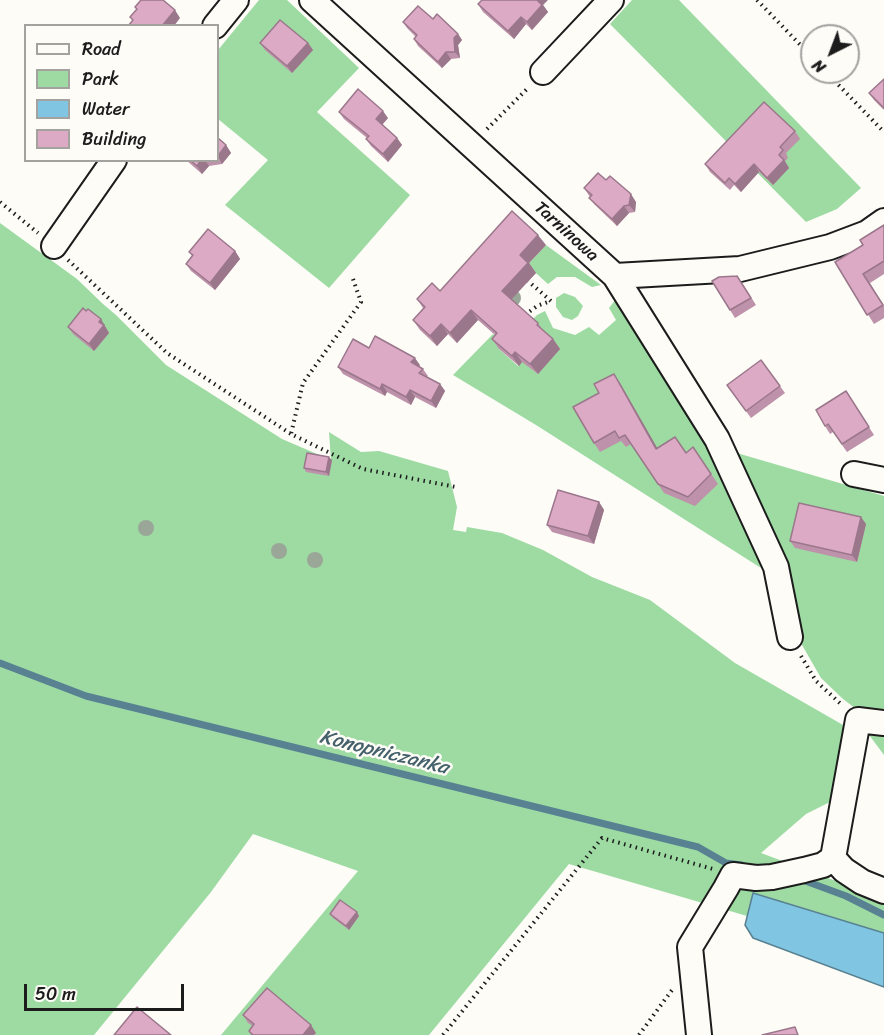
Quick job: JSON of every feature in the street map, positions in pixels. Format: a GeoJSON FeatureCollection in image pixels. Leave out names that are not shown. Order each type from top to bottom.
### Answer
{"type":"FeatureCollection","features":[{"type":"Feature","properties":{"kind":"street"},"geometry":{"type":"LineString","coordinates":[[217,24],[236,0]]}},
{"type":"Feature","properties":{"kind":"street","name":"Tarninowa"},"geometry":{"type":"LineString","coordinates":[[312,0],[615,276],[740,269],[830,247],[867,233],[884,221]]}},
{"type":"Feature","properties":{"kind":"street"},"geometry":{"type":"LineString","coordinates":[[543,72],[610,0]]}},
{"type":"Feature","properties":{"kind":"street"},"geometry":{"type":"LineString","coordinates":[[54,246],[113,162]]}},
{"type":"Feature","properties":{"kind":"street"},"geometry":{"type":"LineString","coordinates":[[615,276],[717,439],[776,567],[790,637]]}},
{"type":"Feature","properties":{"kind":"street"},"geometry":{"type":"LineString","coordinates":[[855,474],[884,480]]}},
{"type":"Feature","properties":{"kind":"street"},"geometry":{"type":"LineString","coordinates":[[699,1035],[690,947],[734,875],[756,878],[772,877],[823,865],[833,858],[858,720],[884,723]]}},
{"type":"Feature","properties":{"kind":"street"},"geometry":{"type":"LineString","coordinates":[[833,858],[844,870],[862,882],[884,891]]}},
{"type":"Feature","properties":{"kind":"path"},"geometry":{"type":"LineString","coordinates":[[757,0],[800,45]]}},
{"type":"Feature","properties":{"kind":"path"},"geometry":{"type":"LineString","coordinates":[[471,145],[543,72]]}},
{"type":"Feature","properties":{"kind":"path"},"geometry":{"type":"LineString","coordinates":[[838,84],[884,132]]}},
{"type":"Feature","properties":{"kind":"path"},"geometry":{"type":"LineString","coordinates":[[0,202],[54,246],[167,353],[291,434],[363,468],[456,487]]}},
{"type":"Feature","properties":{"kind":"path"},"geometry":{"type":"LineString","coordinates":[[291,434],[303,383],[361,302],[353,279]]}},
{"type":"Feature","properties":{"kind":"path"},"geometry":{"type":"LineString","coordinates":[[525,315],[537,306],[551,301],[528,281]]}},
{"type":"Feature","properties":{"kind":"path"},"geometry":{"type":"LineString","coordinates":[[790,637],[816,681],[858,720]]}},
{"type":"Feature","properties":{"kind":"path"},"geometry":{"type":"LineString","coordinates":[[443,1035],[602,838],[734,875]]}},
{"type":"Feature","properties":{"kind":"path"},"geometry":{"type":"LineString","coordinates":[[639,1035],[692,963]]}},
{"type":"Feature","properties":{"kind":"green space"},"geometry":{"type":"Polygon","coordinates":[[[259,0],[287,0],[359,68],[317,112],[410,195],[329,288],[225,205],[268,160],[219,120],[219,49],[259,0]]]}},
{"type":"Feature","properties":{"kind":"green space"},"geometry":{"type":"Polygon","coordinates":[[[632,0],[679,0],[861,188],[837,209],[806,222],[610,24],[632,0]]]}},
{"type":"Feature","properties":{"kind":"green space"},"geometry":{"type":"Polygon","coordinates":[[[0,223],[77,279],[166,365],[282,439],[331,460],[329,432],[361,452],[379,451],[448,471],[457,507],[453,530],[466,532],[467,527],[502,533],[543,550],[592,577],[650,600],[735,663],[850,729],[836,799],[806,814],[761,853],[884,899],[884,933],[754,893],[747,916],[569,864],[429,1035],[221,1035],[358,871],[253,834],[211,892],[94,1035],[0,1035],[0,223]]]}},
{"type":"Feature","properties":{"kind":"green space"},"geometry":{"type":"Polygon","coordinates":[[[546,245],[601,285],[592,287],[575,277],[557,277],[548,284],[527,265],[546,245]]]}},
{"type":"Feature","properties":{"kind":"green space"},"geometry":{"type":"Polygon","coordinates":[[[564,293],[575,297],[583,306],[578,316],[572,320],[563,317],[556,307],[556,298],[564,293]]]}},
{"type":"Feature","properties":{"kind":"green space"},"geometry":{"type":"Polygon","coordinates":[[[616,299],[655,356],[730,484],[761,568],[453,375],[493,334],[504,343],[499,349],[518,366],[523,361],[538,374],[531,321],[537,315],[545,311],[553,328],[575,335],[589,327],[599,335],[616,320],[609,308],[616,299]]]}},
{"type":"Feature","properties":{"kind":"green space"},"geometry":{"type":"Polygon","coordinates":[[[730,451],[884,496],[884,755],[858,720],[872,721],[843,699],[821,678],[798,638],[730,451]]]}},
{"type":"Feature","properties":{"kind":"water"},"geometry":{"type":"Polygon","coordinates":[[[753,893],[884,933],[884,987],[753,938],[745,925],[753,893]]]}},
{"type":"Feature","properties":{"kind":"building"},"geometry":{"type":"Polygon","coordinates":[[[141,0],[163,0],[175,10],[164,24],[130,24],[133,20],[130,17],[137,9],[135,7],[141,0]]]}},
{"type":"Feature","properties":{"kind":"building"},"geometry":{"type":"Polygon","coordinates":[[[482,0],[537,0],[542,5],[527,22],[521,17],[508,31],[478,4],[482,0]]]}},
{"type":"Feature","properties":{"kind":"building"},"geometry":{"type":"Polygon","coordinates":[[[418,6],[433,19],[437,14],[458,34],[454,38],[455,52],[446,52],[438,62],[414,39],[417,35],[403,22],[418,6]]]}},
{"type":"Feature","properties":{"kind":"building"},"geometry":{"type":"Polygon","coordinates":[[[280,20],[308,43],[287,66],[260,43],[280,20]]]}},
{"type":"Feature","properties":{"kind":"building"},"geometry":{"type":"Polygon","coordinates":[[[884,79],[884,108],[869,93],[884,79]]]}},
{"type":"Feature","properties":{"kind":"building"},"geometry":{"type":"Polygon","coordinates":[[[358,89],[383,111],[376,119],[397,138],[383,154],[366,139],[369,136],[339,112],[358,89]]]}},
{"type":"Feature","properties":{"kind":"building"},"geometry":{"type":"Polygon","coordinates":[[[764,102],[795,131],[780,147],[783,150],[779,155],[784,160],[767,178],[754,164],[735,184],[729,178],[725,183],[705,164],[764,102]]]}},
{"type":"Feature","properties":{"kind":"building"},"geometry":{"type":"Polygon","coordinates":[[[219,139],[226,145],[219,155],[219,139]]]}},
{"type":"Feature","properties":{"kind":"building"},"geometry":{"type":"Polygon","coordinates":[[[598,173],[606,180],[610,176],[631,194],[629,205],[624,206],[612,219],[589,198],[592,195],[584,188],[598,173]]]}},
{"type":"Feature","properties":{"kind":"building"},"geometry":{"type":"Polygon","coordinates":[[[512,211],[538,235],[520,255],[528,263],[502,291],[553,339],[530,364],[515,352],[512,356],[492,339],[497,333],[471,310],[450,333],[441,324],[430,336],[413,320],[425,307],[417,299],[432,283],[440,291],[512,211]]]}},
{"type":"Feature","properties":{"kind":"building"},"geometry":{"type":"Polygon","coordinates":[[[884,225],[884,261],[863,274],[883,305],[867,315],[835,262],[863,245],[860,240],[884,225]]]}},
{"type":"Feature","properties":{"kind":"building"},"geometry":{"type":"Polygon","coordinates":[[[208,229],[235,251],[210,283],[186,264],[193,255],[189,252],[208,229]]]}},
{"type":"Feature","properties":{"kind":"building"},"geometry":{"type":"Polygon","coordinates":[[[737,276],[751,298],[730,310],[712,281],[719,277],[737,276]]]}},
{"type":"Feature","properties":{"kind":"building"},"geometry":{"type":"Polygon","coordinates":[[[83,308],[101,319],[99,322],[104,325],[89,344],[68,327],[83,308]]]}},
{"type":"Feature","properties":{"kind":"building"},"geometry":{"type":"Polygon","coordinates":[[[375,336],[415,358],[411,362],[423,369],[419,373],[440,384],[431,401],[410,390],[406,397],[382,384],[380,389],[338,367],[353,339],[369,348],[375,336]]]}},
{"type":"Feature","properties":{"kind":"building"},"geometry":{"type":"Polygon","coordinates":[[[761,360],[780,386],[746,411],[727,385],[761,360]]]}},
{"type":"Feature","properties":{"kind":"building"},"geometry":{"type":"Polygon","coordinates":[[[614,374],[656,449],[675,437],[686,453],[693,447],[711,474],[688,497],[658,484],[625,435],[619,438],[615,431],[594,443],[573,407],[599,393],[594,384],[614,374]]]}},
{"type":"Feature","properties":{"kind":"building"},"geometry":{"type":"Polygon","coordinates":[[[846,391],[869,427],[842,444],[828,424],[825,426],[816,410],[846,391]]]}},
{"type":"Feature","properties":{"kind":"building"},"geometry":{"type":"Polygon","coordinates":[[[307,453],[329,457],[326,472],[304,468],[307,453]]]}},
{"type":"Feature","properties":{"kind":"building"},"geometry":{"type":"Polygon","coordinates":[[[558,490],[599,502],[588,536],[547,525],[558,490]]]}},
{"type":"Feature","properties":{"kind":"building"},"geometry":{"type":"Polygon","coordinates":[[[799,503],[861,517],[852,555],[790,541],[799,503]]]}},
{"type":"Feature","properties":{"kind":"building"},"geometry":{"type":"Polygon","coordinates":[[[340,900],[357,912],[346,926],[330,914],[340,900]]]}},
{"type":"Feature","properties":{"kind":"building"},"geometry":{"type":"Polygon","coordinates":[[[267,988],[311,1025],[303,1035],[253,1035],[249,1031],[254,1024],[243,1015],[267,988]]]}},
{"type":"Feature","properties":{"kind":"building"},"geometry":{"type":"Polygon","coordinates":[[[137,1007],[171,1035],[114,1035],[137,1007]]]}},
{"type":"Feature","properties":{"kind":"building"},"geometry":{"type":"Polygon","coordinates":[[[795,1027],[798,1035],[762,1035],[795,1027]]]}},
{"type":"Feature","properties":{"kind":"waterway","name":"Konopniczanka"},"geometry":{"type":"LineString","coordinates":[[0,663],[86,696],[698,847],[726,863],[741,865]]}},
{"type":"Feature","properties":{"kind":"waterway","name":"Konopniczanka"},"geometry":{"type":"LineString","coordinates":[[800,879],[846,896],[884,915]]}}]}
